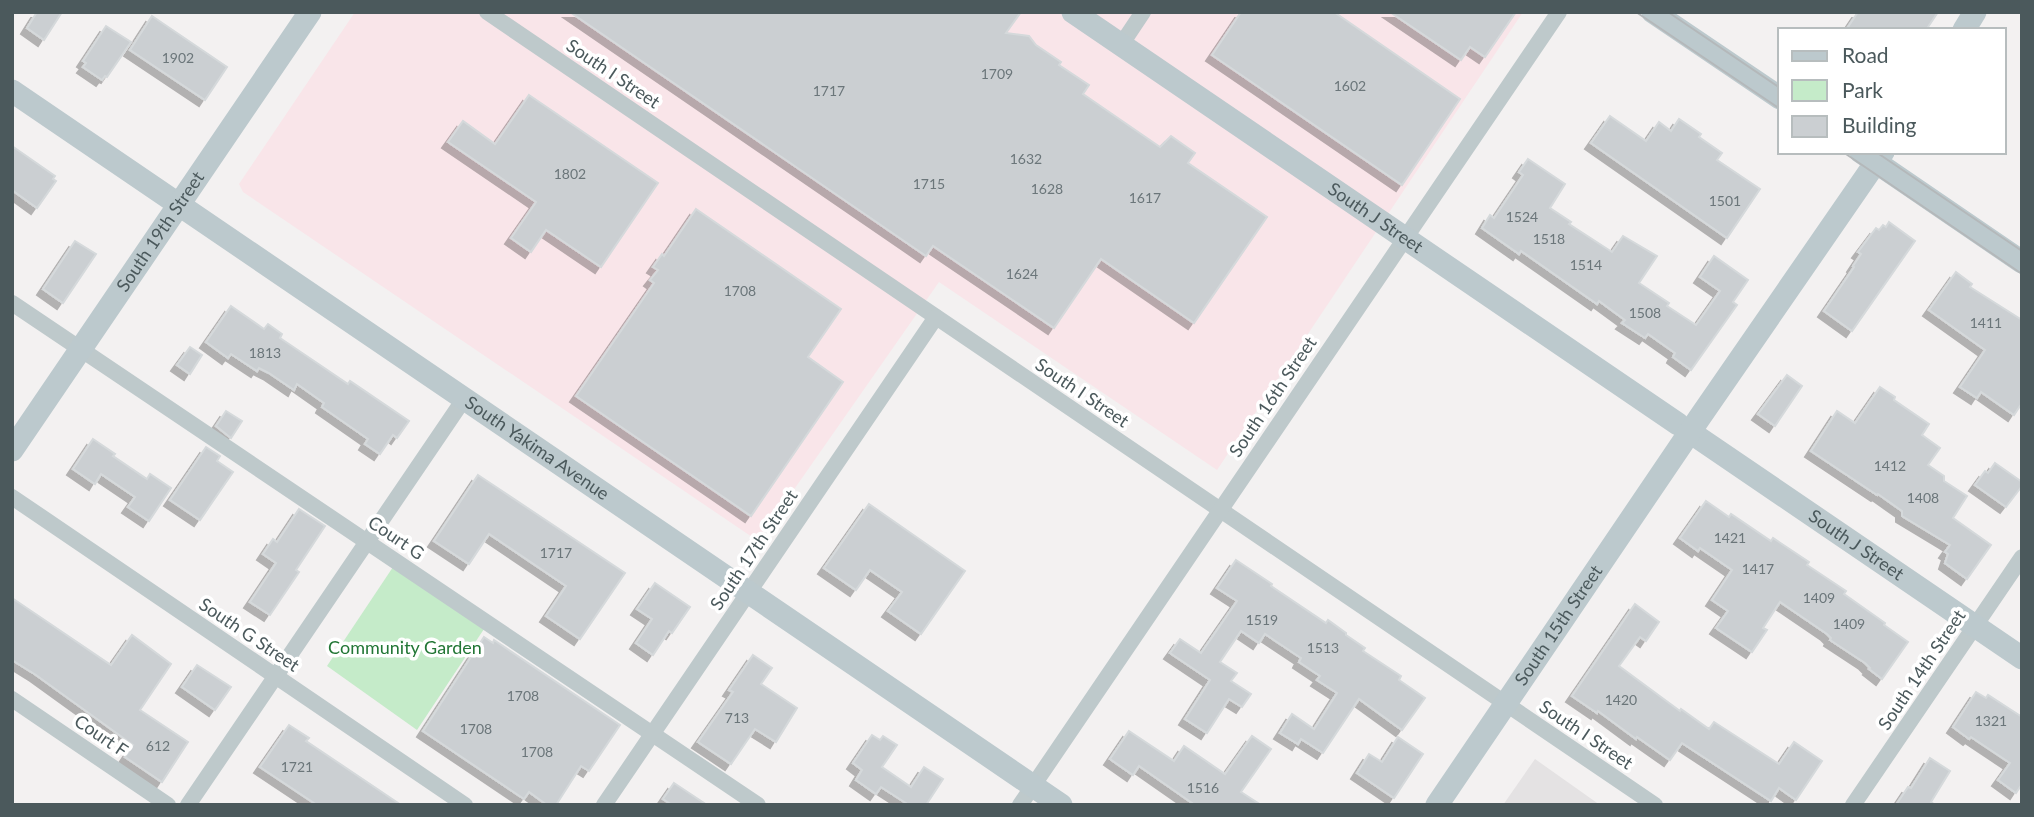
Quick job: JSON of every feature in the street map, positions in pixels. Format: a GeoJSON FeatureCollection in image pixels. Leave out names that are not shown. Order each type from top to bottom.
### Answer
{"type":"FeatureCollection","features":[{"type":"Feature","properties":{"kind":"main road","name":"South 19th Street"},"geometry":{"type":"LineString","coordinates":[[12,450],[310,12]]}},
{"type":"Feature","properties":{"kind":"main road","name":"South J Street"},"geometry":{"type":"LineString","coordinates":[[1073,12],[2022,658]]}},
{"type":"Feature","properties":{"kind":"main road"},"geometry":{"type":"LineString","coordinates":[[1653,12],[1778,98]]}},
{"type":"Feature","properties":{"kind":"main road"},"geometry":{"type":"LineString","coordinates":[[1965,28],[1975,12]]}},
{"type":"Feature","properties":{"kind":"main road","name":"South Yakima Avenue"},"geometry":{"type":"LineString","coordinates":[[12,92],[749,592],[1027,795],[1061,805]]}},
{"type":"Feature","properties":{"kind":"main road"},"geometry":{"type":"LineString","coordinates":[[1873,156],[2022,262]]}},
{"type":"Feature","properties":{"kind":"main road","name":"South 15th Street"},"geometry":{"type":"LineString","coordinates":[[1437,805],[1873,156]]}},
{"type":"Feature","properties":{"kind":"street","name":"South I Street"},"geometry":{"type":"LineString","coordinates":[[487,12],[1655,805]]}},
{"type":"Feature","properties":{"kind":"street"},"geometry":{"type":"LineString","coordinates":[[1121,45],[1143,12]]}},
{"type":"Feature","properties":{"kind":"street","name":"South 16th Street"},"geometry":{"type":"LineString","coordinates":[[1027,795],[1559,12]]}},
{"type":"Feature","properties":{"kind":"street","name":"Court G"},"geometry":{"type":"LineString","coordinates":[[12,303],[758,805]]}},
{"type":"Feature","properties":{"kind":"street","name":"South 17th Street"},"geometry":{"type":"LineString","coordinates":[[604,805],[936,317]]}},
{"type":"Feature","properties":{"kind":"street"},"geometry":{"type":"LineString","coordinates":[[188,805],[464,398]]}},
{"type":"Feature","properties":{"kind":"street","name":"South G Street"},"geometry":{"type":"LineString","coordinates":[[12,497],[465,805]]}},
{"type":"Feature","properties":{"kind":"street","name":"South 14th Street"},"geometry":{"type":"LineString","coordinates":[[1853,805],[2022,557]]}},
{"type":"Feature","properties":{"kind":"street","name":"Court F"},"geometry":{"type":"LineString","coordinates":[[12,699],[168,805]]}},
{"type":"Feature","properties":{"kind":"shaded area"},"geometry":{"type":"Polygon","coordinates":[[[355,12],[1523,12],[1217,470],[939,282],[758,541],[243,192],[239,184],[355,12]]]}},
{"type":"Feature","properties":{"kind":"shaded area"},"geometry":{"type":"Polygon","coordinates":[[[1535,759],[1600,805],[1503,805],[1535,759]]]}},
{"type":"Feature","properties":{"kind":"green space","name":"Community Garden"},"geometry":{"type":"Polygon","coordinates":[[[393,567],[484,629],[417,730],[327,666],[393,567]]]}},
{"type":"Feature","properties":{"kind":"building"},"geometry":{"type":"Polygon","coordinates":[[[37,12],[62,12],[44,40],[27,28],[37,12]]]}},
{"type":"Feature","properties":{"kind":"building"},"geometry":{"type":"Polygon","coordinates":[[[570,12],[1021,12],[1006,33],[1029,36],[1036,45],[1061,62],[1059,65],[1089,85],[1083,94],[1160,147],[1171,136],[1195,153],[1188,163],[1267,217],[1194,323],[1101,259],[1054,328],[933,246],[926,256],[570,12]]]}},
{"type":"Feature","properties":{"kind":"building"},"geometry":{"type":"Polygon","coordinates":[[[1241,12],[1334,12],[1460,99],[1402,185],[1212,55],[1241,12]]]}},
{"type":"Feature","properties":{"kind":"building"},"geometry":{"type":"Polygon","coordinates":[[[1390,12],[1516,12],[1485,57],[1470,47],[1461,60],[1390,12]]]}},
{"type":"Feature","properties":{"kind":"building"},"geometry":{"type":"Polygon","coordinates":[[[1858,12],[1938,12],[1927,28],[1847,28],[1858,12]]]}},
{"type":"Feature","properties":{"kind":"building"},"geometry":{"type":"Polygon","coordinates":[[[152,16],[227,67],[205,100],[130,50],[152,16]]]}},
{"type":"Feature","properties":{"kind":"building"},"geometry":{"type":"Polygon","coordinates":[[[106,26],[131,42],[107,77],[102,80],[83,67],[86,63],[83,61],[106,26]]]}},
{"type":"Feature","properties":{"kind":"building"},"geometry":{"type":"Polygon","coordinates":[[[529,95],[658,183],[601,267],[546,230],[531,252],[511,238],[536,202],[448,142],[463,121],[495,144],[529,95]]]}},
{"type":"Feature","properties":{"kind":"building"},"geometry":{"type":"Polygon","coordinates":[[[1610,116],[1646,141],[1659,122],[1671,131],[1679,119],[1722,153],[1717,160],[1760,189],[1727,238],[1591,143],[1610,116]]]}},
{"type":"Feature","properties":{"kind":"building"},"geometry":{"type":"Polygon","coordinates":[[[12,146],[55,176],[53,179],[56,181],[37,208],[12,190],[12,146]]]}},
{"type":"Feature","properties":{"kind":"building"},"geometry":{"type":"Polygon","coordinates":[[[1528,159],[1565,184],[1550,208],[1571,222],[1569,224],[1612,252],[1623,236],[1657,256],[1639,283],[1696,325],[1720,291],[1700,277],[1714,256],[1748,280],[1733,302],[1737,305],[1691,370],[1673,357],[1675,353],[1648,334],[1645,338],[1622,323],[1625,320],[1599,301],[1597,304],[1521,251],[1519,254],[1482,228],[1490,215],[1494,218],[1523,175],[1519,172],[1528,159]]]}},
{"type":"Feature","properties":{"kind":"building"},"geometry":{"type":"Polygon","coordinates":[[[696,209],[841,309],[808,357],[843,382],[751,516],[576,396],[654,283],[650,280],[658,270],[653,267],[662,254],[664,256],[696,209]]]}},
{"type":"Feature","properties":{"kind":"building"},"geometry":{"type":"Polygon","coordinates":[[[1889,222],[1915,241],[1852,331],[1824,311],[1854,267],[1861,254],[1858,252],[1876,228],[1879,230],[1883,225],[1886,227],[1889,222]]]}},
{"type":"Feature","properties":{"kind":"building"},"geometry":{"type":"Polygon","coordinates":[[[75,241],[96,254],[63,303],[43,289],[75,241]]]}},
{"type":"Feature","properties":{"kind":"building"},"geometry":{"type":"Polygon","coordinates":[[[1956,272],[1972,284],[1970,287],[2022,320],[2022,403],[2014,415],[1981,392],[1977,398],[1960,387],[1985,350],[1929,310],[1956,272]]]}},
{"type":"Feature","properties":{"kind":"building"},"geometry":{"type":"Polygon","coordinates":[[[231,306],[264,329],[268,324],[282,334],[280,338],[409,421],[397,438],[393,435],[380,454],[365,444],[368,439],[322,407],[324,403],[297,384],[294,390],[269,373],[259,368],[257,371],[231,354],[228,358],[206,342],[231,306]]]}},
{"type":"Feature","properties":{"kind":"building"},"geometry":{"type":"Polygon","coordinates":[[[190,347],[202,355],[190,374],[177,365],[190,347]]]}},
{"type":"Feature","properties":{"kind":"building"},"geometry":{"type":"Polygon","coordinates":[[[1787,375],[1802,386],[1775,426],[1758,414],[1787,375]]]}},
{"type":"Feature","properties":{"kind":"building"},"geometry":{"type":"Polygon","coordinates":[[[1880,387],[1929,424],[1922,435],[1940,448],[1928,465],[1944,476],[1944,481],[1967,496],[1953,518],[1991,545],[1967,579],[1945,563],[1948,554],[1945,552],[1950,545],[1902,516],[1902,511],[1811,451],[1837,411],[1855,423],[1880,387]]]}},
{"type":"Feature","properties":{"kind":"building"},"geometry":{"type":"Polygon","coordinates":[[[226,411],[242,421],[231,438],[216,426],[226,411]]]}},
{"type":"Feature","properties":{"kind":"building"},"geometry":{"type":"Polygon","coordinates":[[[93,439],[147,479],[150,474],[171,488],[149,521],[128,507],[135,497],[101,474],[95,484],[73,469],[93,439]]]}},
{"type":"Feature","properties":{"kind":"building"},"geometry":{"type":"Polygon","coordinates":[[[206,447],[220,456],[217,461],[233,472],[200,520],[170,500],[206,447]]]}},
{"type":"Feature","properties":{"kind":"building"},"geometry":{"type":"Polygon","coordinates":[[[1995,463],[2022,482],[2022,486],[2006,507],[1975,485],[1995,463]]]}},
{"type":"Feature","properties":{"kind":"building"},"geometry":{"type":"Polygon","coordinates":[[[478,475],[625,573],[580,639],[546,616],[566,586],[489,534],[469,564],[434,541],[478,475]]]}},
{"type":"Feature","properties":{"kind":"building"},"geometry":{"type":"Polygon","coordinates":[[[1706,501],[1771,541],[1773,538],[1809,562],[1807,565],[1846,591],[1844,594],[1908,642],[1882,679],[1865,663],[1830,640],[1827,634],[1780,602],[1763,628],[1767,630],[1752,652],[1716,628],[1728,611],[1712,600],[1732,570],[1680,538],[1706,501]]]}},
{"type":"Feature","properties":{"kind":"building"},"geometry":{"type":"Polygon","coordinates":[[[869,504],[965,571],[921,634],[888,611],[902,592],[870,570],[856,590],[824,568],[869,504]]]}},
{"type":"Feature","properties":{"kind":"building"},"geometry":{"type":"Polygon","coordinates":[[[299,509],[325,526],[270,615],[250,602],[276,563],[263,554],[273,539],[277,542],[299,509]]]}},
{"type":"Feature","properties":{"kind":"building"},"geometry":{"type":"Polygon","coordinates":[[[1236,560],[1326,623],[1328,620],[1346,633],[1365,648],[1363,651],[1401,676],[1399,680],[1425,698],[1402,730],[1359,699],[1323,753],[1301,739],[1298,744],[1280,733],[1292,714],[1314,729],[1337,693],[1317,680],[1320,676],[1299,662],[1301,658],[1265,634],[1259,643],[1241,631],[1220,662],[1237,673],[1231,681],[1251,694],[1242,707],[1229,699],[1207,733],[1185,719],[1210,680],[1170,653],[1180,639],[1201,653],[1237,601],[1217,588],[1236,560]]]}},
{"type":"Feature","properties":{"kind":"building"},"geometry":{"type":"Polygon","coordinates":[[[655,583],[690,607],[653,655],[636,643],[652,619],[637,609],[655,583]]]}},
{"type":"Feature","properties":{"kind":"building"},"geometry":{"type":"Polygon","coordinates":[[[12,598],[111,665],[132,635],[171,664],[140,710],[188,742],[162,782],[125,757],[133,745],[12,660],[12,598]]]}},
{"type":"Feature","properties":{"kind":"building"},"geometry":{"type":"Polygon","coordinates":[[[1635,604],[1659,622],[1646,641],[1640,637],[1619,666],[1709,729],[1714,722],[1779,764],[1794,742],[1822,761],[1796,800],[1779,788],[1771,801],[1682,743],[1670,760],[1572,696],[1635,604]]]}},
{"type":"Feature","properties":{"kind":"building"},"geometry":{"type":"Polygon","coordinates":[[[484,637],[493,643],[494,640],[620,725],[589,771],[581,766],[556,805],[547,805],[529,792],[524,799],[423,731],[484,637]]]}},
{"type":"Feature","properties":{"kind":"building"},"geometry":{"type":"Polygon","coordinates":[[[753,655],[772,668],[761,684],[797,708],[776,742],[755,729],[731,764],[698,742],[733,692],[729,690],[753,655]]]}},
{"type":"Feature","properties":{"kind":"building"},"geometry":{"type":"Polygon","coordinates":[[[197,665],[231,687],[215,710],[182,687],[197,665]]]}},
{"type":"Feature","properties":{"kind":"building"},"geometry":{"type":"Polygon","coordinates":[[[1976,692],[1986,698],[1988,695],[2022,717],[2022,784],[2016,793],[1998,780],[2010,763],[1953,727],[1976,692]]]}},
{"type":"Feature","properties":{"kind":"building"},"geometry":{"type":"Polygon","coordinates":[[[289,725],[309,738],[306,741],[401,805],[317,805],[260,767],[289,725]]]}},
{"type":"Feature","properties":{"kind":"building"},"geometry":{"type":"Polygon","coordinates":[[[1129,731],[1174,761],[1184,746],[1225,774],[1252,736],[1271,749],[1241,792],[1261,805],[1195,805],[1139,766],[1133,775],[1110,759],[1129,731]]]}},
{"type":"Feature","properties":{"kind":"building"},"geometry":{"type":"Polygon","coordinates":[[[872,735],[880,740],[883,736],[897,745],[882,767],[911,787],[924,767],[943,779],[926,805],[909,805],[881,787],[876,794],[856,780],[862,770],[853,763],[872,735]]]}},
{"type":"Feature","properties":{"kind":"building"},"geometry":{"type":"Polygon","coordinates":[[[1398,737],[1423,754],[1394,798],[1357,773],[1369,754],[1382,762],[1398,737]]]}},
{"type":"Feature","properties":{"kind":"building"},"geometry":{"type":"Polygon","coordinates":[[[1930,758],[1950,771],[1931,802],[1935,805],[1896,805],[1908,787],[1911,788],[1930,758]]]}},
{"type":"Feature","properties":{"kind":"building"},"geometry":{"type":"Polygon","coordinates":[[[674,783],[707,805],[672,805],[663,799],[674,783]]]}},
{"type":"Feature","properties":{"kind":"tram line"},"geometry":{"type":"LineString","coordinates":[[1636,12],[1778,108]]}},
{"type":"Feature","properties":{"kind":"tram line"},"geometry":{"type":"LineString","coordinates":[[1668,12],[1778,87]]}},
{"type":"Feature","properties":{"kind":"tram line"},"geometry":{"type":"LineString","coordinates":[[1846,154],[2022,274]]}},
{"type":"Feature","properties":{"kind":"tram line"},"geometry":{"type":"LineString","coordinates":[[1879,154],[2022,251]]}}]}
